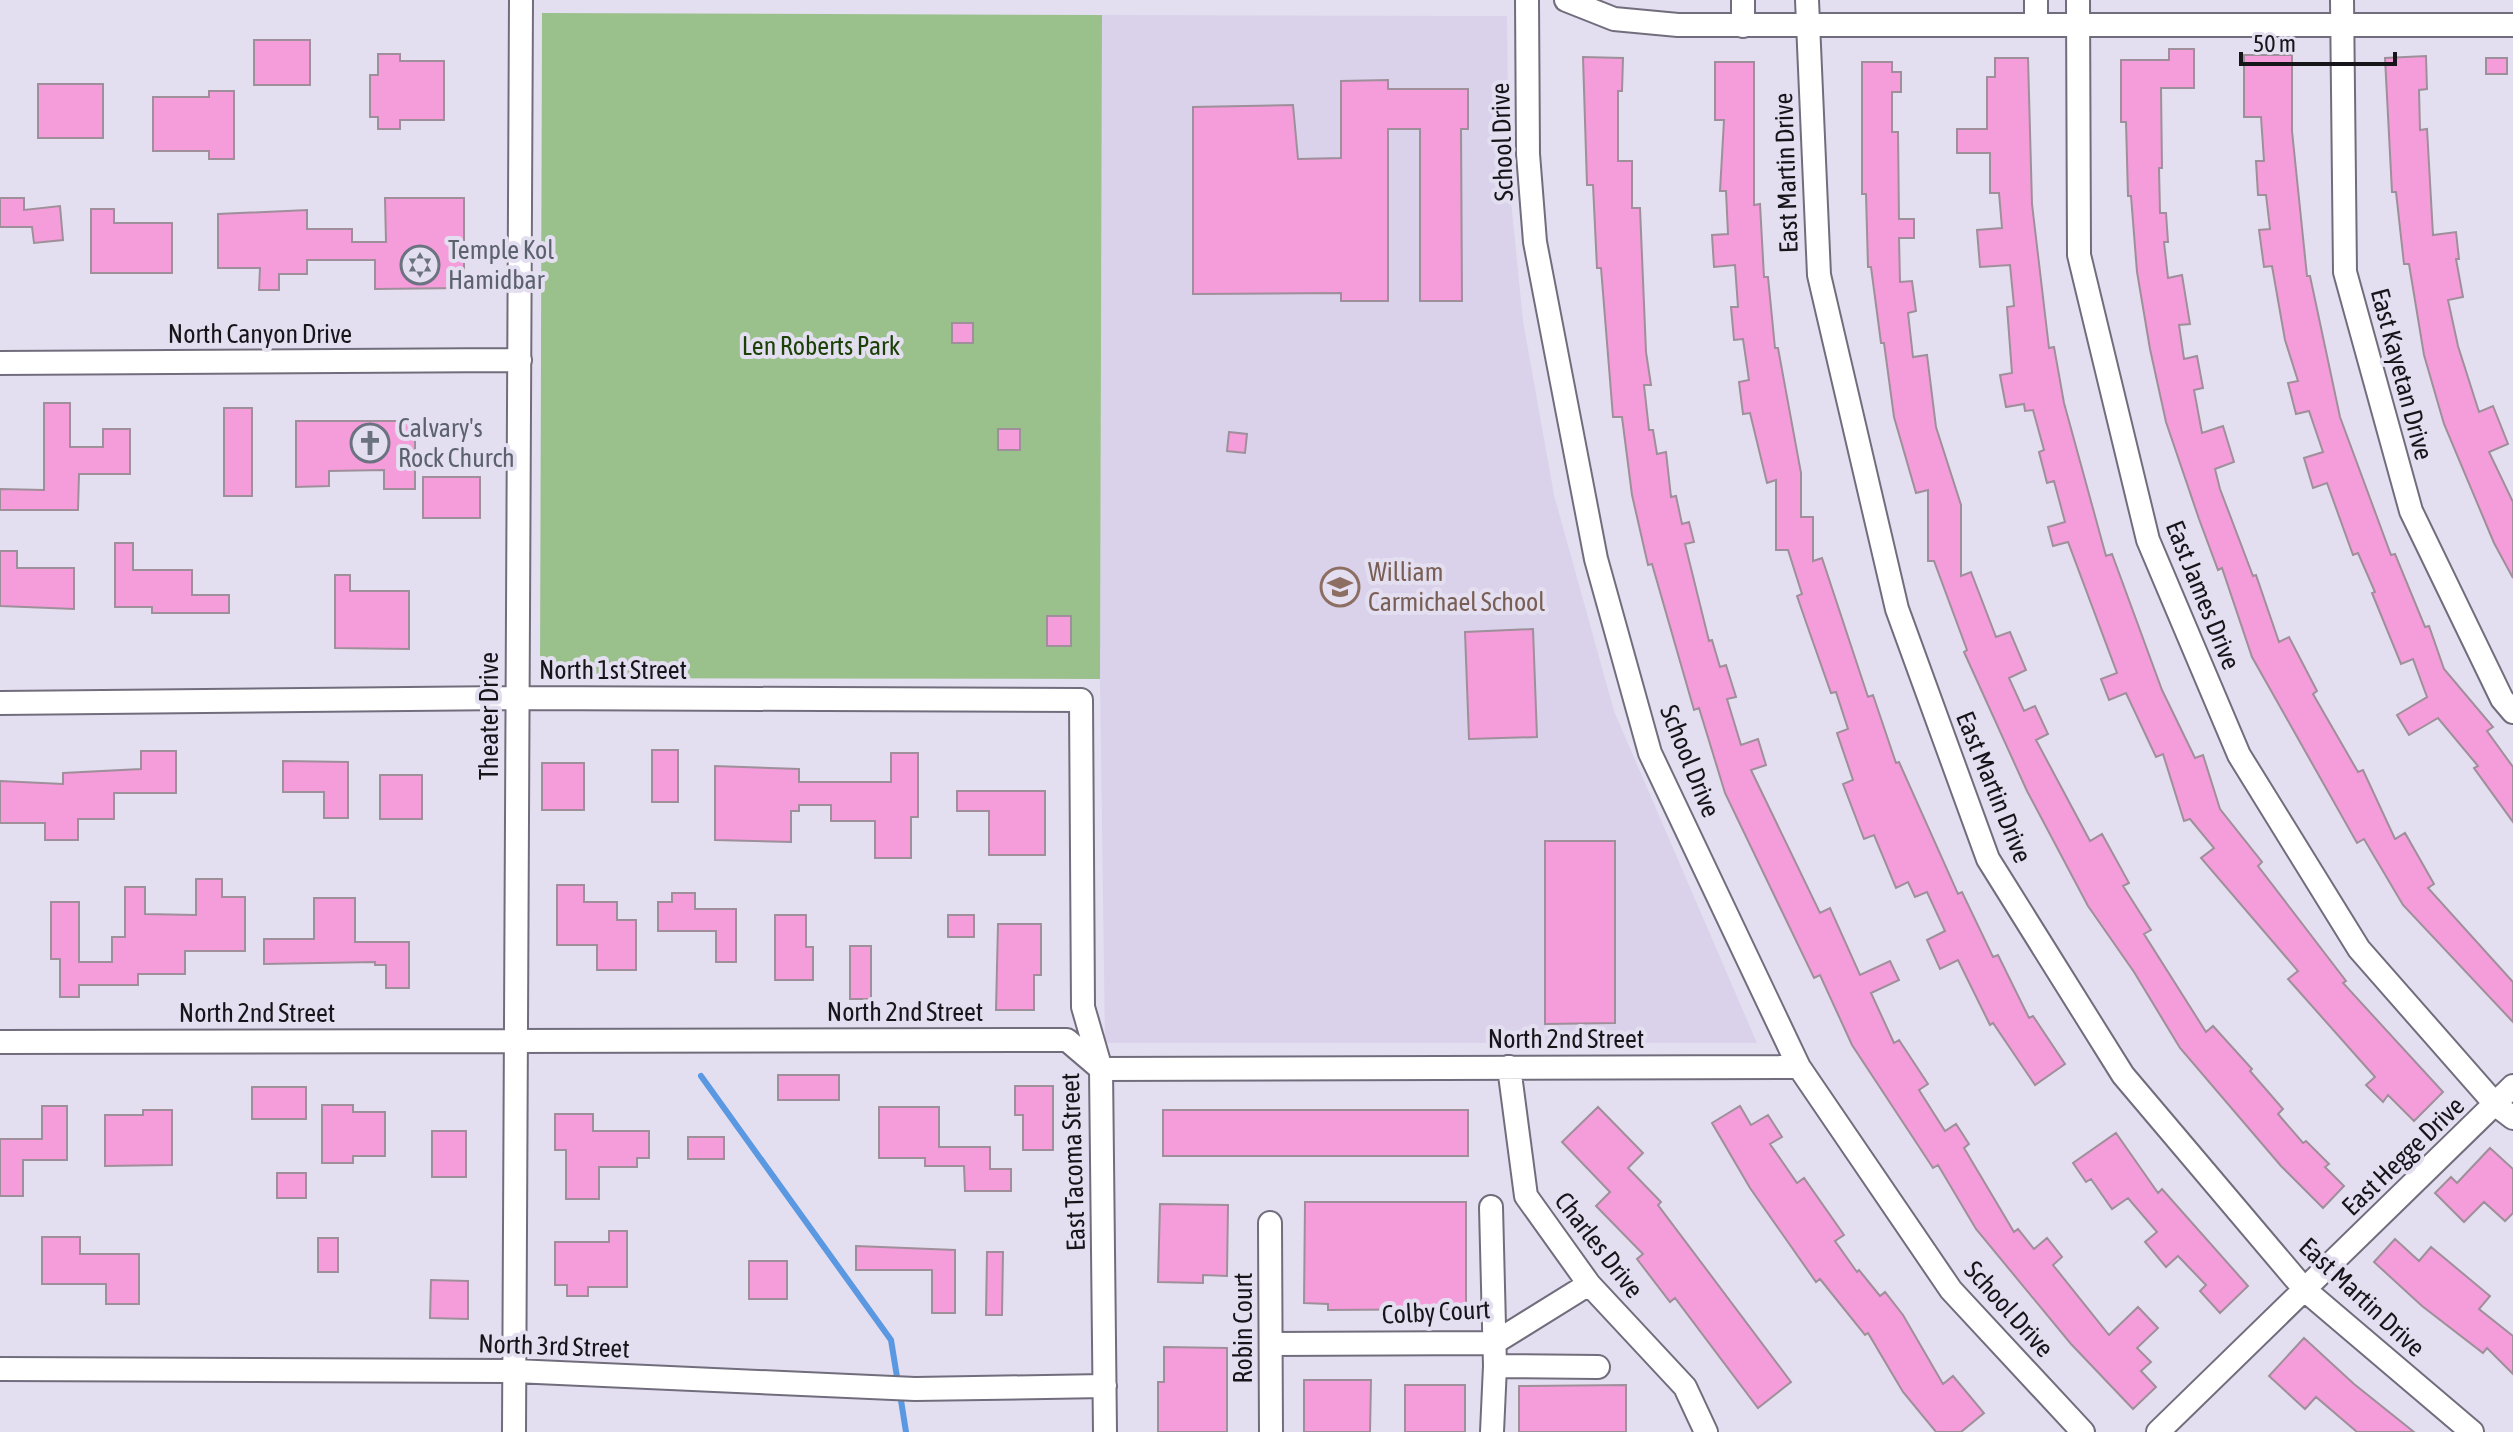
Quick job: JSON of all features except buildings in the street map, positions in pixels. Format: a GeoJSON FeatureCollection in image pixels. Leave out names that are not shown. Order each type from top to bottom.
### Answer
{"type":"FeatureCollection","features":[{"type":"Feature","properties":{"kind":"street","name":"Theater Drive"},"geometry":{"type":"LineString","coordinates":[[514,1432],[521,0]]}},
{"type":"Feature","properties":{"kind":"street","name":"School Drive"},"geometry":{"type":"LineString","coordinates":[[1527,0],[1528,154],[1535,242],[1596,559],[1650,753],[1799,1067],[1951,1290],[2083,1432]]}},
{"type":"Feature","properties":{"kind":"street"},"geometry":{"type":"LineString","coordinates":[[1566,0],[1614,19],[1743,26],[2036,23],[2513,25]]}},
{"type":"Feature","properties":{"kind":"street"},"geometry":{"type":"LineString","coordinates":[[1743,0],[1743,26]]}},
{"type":"Feature","properties":{"kind":"street","name":"East Martin Drive"},"geometry":{"type":"LineString","coordinates":[[1807,0],[1819,275],[1897,609],[1988,859],[2123,1075],[2305,1290],[2472,1432]]}},
{"type":"Feature","properties":{"kind":"street"},"geometry":{"type":"LineString","coordinates":[[2036,0],[2036,23]]}},
{"type":"Feature","properties":{"kind":"street","name":"East James Drive"},"geometry":{"type":"LineString","coordinates":[[2078,0],[2079,255],[2148,540],[2247,768],[2359,949],[2504,1112]]}},
{"type":"Feature","properties":{"kind":"street","name":"East Kayetan Drive"},"geometry":{"type":"LineString","coordinates":[[2342,0],[2345,272],[2411,511],[2502,699],[2513,712]]}},
{"type":"Feature","properties":{"kind":"street","name":"North Canyon Drive"},"geometry":{"type":"LineString","coordinates":[[0,363],[520,360]]}},
{"type":"Feature","properties":{"kind":"street","name":"North 1st Street"},"geometry":{"type":"LineString","coordinates":[[0,703],[517,698],[1081,700]]}},
{"type":"Feature","properties":{"kind":"street","name":"East Tacoma Street"},"geometry":{"type":"LineString","coordinates":[[1081,700],[1083,1007],[1101,1069],[1105,1432]]}},
{"type":"Feature","properties":{"kind":"street","name":"North 2nd Street"},"geometry":{"type":"LineString","coordinates":[[0,1042],[1067,1040],[1101,1069],[1799,1067]]}},
{"type":"Feature","properties":{"kind":"street","name":"Charles Drive"},"geometry":{"type":"LineString","coordinates":[[1509,1067],[1526,1196],[1589,1284],[1685,1387],[1706,1432]]}},
{"type":"Feature","properties":{"kind":"street","name":"East Hegge Drive"},"geometry":{"type":"LineString","coordinates":[[2158,1432],[2305,1290],[2504,1112],[2513,1086]]}},
{"type":"Feature","properties":{"kind":"street"},"geometry":{"type":"LineString","coordinates":[[1491,1207],[1495,1366],[1492,1432]]}},
{"type":"Feature","properties":{"kind":"street","name":"Robin Court"},"geometry":{"type":"LineString","coordinates":[[1270,1223],[1271,1432]]}},
{"type":"Feature","properties":{"kind":"street","name":"Colby Court"},"geometry":{"type":"LineString","coordinates":[[1271,1344],[1494,1343],[1589,1284]]}},
{"type":"Feature","properties":{"kind":"street"},"geometry":{"type":"LineString","coordinates":[[1495,1366],[1598,1367]]}},
{"type":"Feature","properties":{"kind":"street","name":"North 3rd Street"},"geometry":{"type":"LineString","coordinates":[[0,1369],[515,1371],[915,1389],[1105,1386]]}},
{"type":"Feature","properties":{"kind":"shaded area","name":"William Carmichael School"},"geometry":{"type":"Polygon","coordinates":[[[1102,15],[1507,16],[1509,181],[1523,321],[1554,495],[1614,711],[1757,1043],[1105,1043],[1100,679],[1102,15]]]}},
{"type":"Feature","properties":{"kind":"green space","name":"Len Roberts Park"},"geometry":{"type":"Polygon","coordinates":[[[542,13],[1102,15],[1100,679],[540,678],[542,13]]]}},
{"type":"Feature","properties":{"kind":"waterway"},"geometry":{"type":"LineString","coordinates":[[701,1076],[891,1340],[898,1383]]}},
{"type":"Feature","properties":{"kind":"waterway"},"geometry":{"type":"LineString","coordinates":[[900,1394],[906,1432]]}},
{"type":"Feature","properties":{"kind":"place","name":"Temple Kol Hamidbar"},"geometry":{"type":"Point","coordinates":[420,265]}},
{"type":"Feature","properties":{"kind":"place","name":"Calvary's Rock Church"},"geometry":{"type":"Point","coordinates":[370,443]}},
{"type":"Feature","properties":{"kind":"place","name":"William Carmichael School"},"geometry":{"type":"Point","coordinates":[1340,587]}}]}
